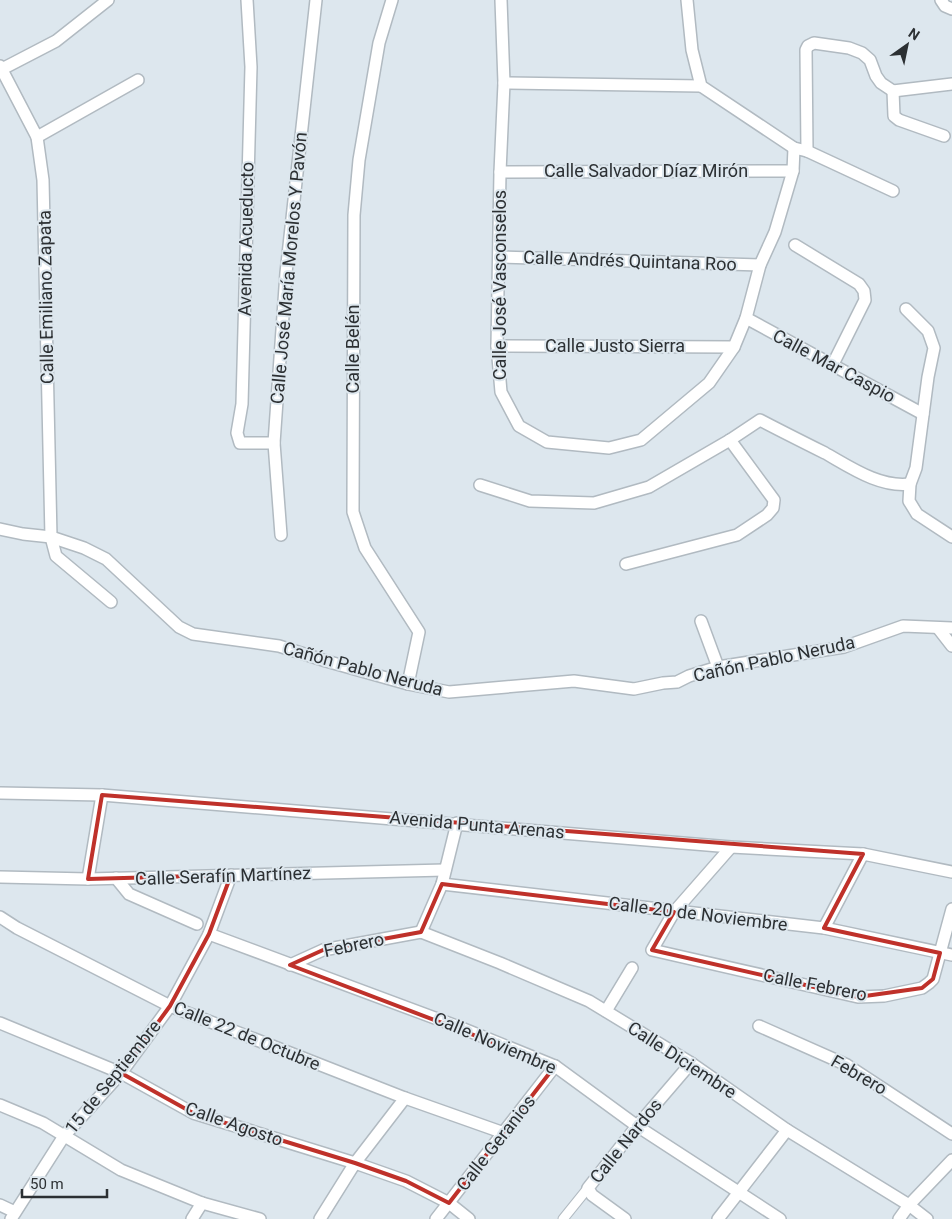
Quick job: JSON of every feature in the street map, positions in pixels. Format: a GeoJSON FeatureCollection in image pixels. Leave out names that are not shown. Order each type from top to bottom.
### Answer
{"type":"FeatureCollection","features":[{"type":"Feature","properties":{"kind":"street"},"geometry":{"type":"LineString","coordinates":[[1,67],[56,41],[108,0]]}},
{"type":"Feature","properties":{"kind":"street","name":"Avenida Acueducto"},"geometry":{"type":"LineString","coordinates":[[247,0],[251,67],[242,404],[237,433],[240,443],[274,444]]}},
{"type":"Feature","properties":{"kind":"street","name":"Calle José María Morelos Y Pavón"},"geometry":{"type":"LineString","coordinates":[[281,536],[274,444],[286,273],[316,0]]}},
{"type":"Feature","properties":{"kind":"street","name":"Calle Belén"},"geometry":{"type":"LineString","coordinates":[[392,0],[379,43],[357,178],[354,225],[353,512],[365,548],[418,632],[408,684]]}},
{"type":"Feature","properties":{"kind":"street","name":"Calle José Vasconselos"},"geometry":{"type":"LineString","coordinates":[[501,0],[504,84],[500,172],[497,346],[501,392],[518,426],[548,442],[609,448],[641,440],[709,383],[734,347],[746,318],[760,265],[775,232],[793,171],[794,148]]}},
{"type":"Feature","properties":{"kind":"street"},"geometry":{"type":"LineString","coordinates":[[688,0],[692,50],[702,86]]}},
{"type":"Feature","properties":{"kind":"street"},"geometry":{"type":"LineString","coordinates":[[940,0],[944,6],[952,9]]}},
{"type":"Feature","properties":{"kind":"street"},"geometry":{"type":"LineString","coordinates":[[807,151],[806,50],[808,46],[814,43],[849,48],[862,53],[870,60],[881,83],[893,91],[952,84]]}},
{"type":"Feature","properties":{"kind":"street","name":"Calle Emiliano Zapata"},"geometry":{"type":"LineString","coordinates":[[1,67],[37,137],[43,180],[51,537]]}},
{"type":"Feature","properties":{"kind":"street"},"geometry":{"type":"LineString","coordinates":[[37,137],[138,80]]}},
{"type":"Feature","properties":{"kind":"street"},"geometry":{"type":"LineString","coordinates":[[504,84],[702,86],[794,148],[807,151],[894,191]]}},
{"type":"Feature","properties":{"kind":"street"},"geometry":{"type":"LineString","coordinates":[[893,91],[894,116],[899,120],[944,136]]}},
{"type":"Feature","properties":{"kind":"street","name":"Calle Salvador Díaz Mirón"},"geometry":{"type":"LineString","coordinates":[[500,172],[793,171]]}},
{"type":"Feature","properties":{"kind":"street"},"geometry":{"type":"LineString","coordinates":[[795,246],[859,284],[864,291],[865,300],[832,364]]}},
{"type":"Feature","properties":{"kind":"street","name":"Calle Andrés Quintana Roo"},"geometry":{"type":"LineString","coordinates":[[499,257],[760,265]]}},
{"type":"Feature","properties":{"kind":"street"},"geometry":{"type":"LineString","coordinates":[[906,309],[928,331],[934,348],[922,414],[916,468],[910,484],[908,502],[917,514],[952,537]]}},
{"type":"Feature","properties":{"kind":"street","name":"Calle Mar Caspio"},"geometry":{"type":"LineString","coordinates":[[746,318],[922,414]]}},
{"type":"Feature","properties":{"kind":"street","name":"Calle Justo Sierra"},"geometry":{"type":"LineString","coordinates":[[497,346],[734,347]]}},
{"type":"Feature","properties":{"kind":"street"},"geometry":{"type":"LineString","coordinates":[[480,485],[530,501],[594,503],[649,487],[730,440],[760,420],[882,481],[900,485],[910,484]]}},
{"type":"Feature","properties":{"kind":"street"},"geometry":{"type":"LineString","coordinates":[[626,564],[736,535],[767,515],[773,508],[774,500],[730,440]]}},
{"type":"Feature","properties":{"kind":"street","name":"Cañón Pablo Neruda"},"geometry":{"type":"LineString","coordinates":[[0,529],[51,537],[84,548],[106,559],[178,627],[194,634],[279,646],[408,684],[449,692],[574,681],[634,689],[677,682],[689,676],[718,667],[844,647],[903,626],[952,628]]}},
{"type":"Feature","properties":{"kind":"street"},"geometry":{"type":"LineString","coordinates":[[51,537],[56,556],[111,602]]}},
{"type":"Feature","properties":{"kind":"street"},"geometry":{"type":"LineString","coordinates":[[701,621],[718,667]]}},
{"type":"Feature","properties":{"kind":"street"},"geometry":{"type":"LineString","coordinates":[[938,628],[952,646]]}},
{"type":"Feature","properties":{"kind":"street","name":"Avenida Punta Arenas"},"geometry":{"type":"LineString","coordinates":[[0,793],[102,794],[731,847],[863,854],[952,872]]}},
{"type":"Feature","properties":{"kind":"street"},"geometry":{"type":"LineString","coordinates":[[88,879],[102,794]]}},
{"type":"Feature","properties":{"kind":"street"},"geometry":{"type":"LineString","coordinates":[[421,932],[442,884],[457,824]]}},
{"type":"Feature","properties":{"kind":"street"},"geometry":{"type":"LineString","coordinates":[[674,912],[731,847]]}},
{"type":"Feature","properties":{"kind":"street"},"geometry":{"type":"LineString","coordinates":[[824,928],[863,854]]}},
{"type":"Feature","properties":{"kind":"street","name":"Calle Serafín Martínez"},"geometry":{"type":"LineString","coordinates":[[0,877],[88,879],[446,870]]}},
{"type":"Feature","properties":{"kind":"street","name":"15 de Septiembre"},"geometry":{"type":"LineString","coordinates":[[13,1215],[64,1136],[121,1073],[170,1006],[209,934],[231,875]]}},
{"type":"Feature","properties":{"kind":"street"},"geometry":{"type":"LineString","coordinates":[[116,878],[129,894],[197,924]]}},
{"type":"Feature","properties":{"kind":"street","name":"Calle 20 de Noviembre"},"geometry":{"type":"LineString","coordinates":[[442,884],[824,928],[952,956]]}},
{"type":"Feature","properties":{"kind":"street","name":"Calle Febrero"},"geometry":{"type":"LineString","coordinates":[[674,912],[652,950],[858,997],[884,996],[922,988],[933,979],[952,909]]}},
{"type":"Feature","properties":{"kind":"street","name":"Calle 22 de Octubre"},"geometry":{"type":"LineString","coordinates":[[0,917],[17,928],[170,1006],[405,1098],[504,1133]]}},
{"type":"Feature","properties":{"kind":"street","name":"Febrero"},"geometry":{"type":"LineString","coordinates":[[290,964],[323,950],[421,932]]}},
{"type":"Feature","properties":{"kind":"street","name":"Calle Diciembre"},"geometry":{"type":"LineString","coordinates":[[421,932],[589,1001],[691,1063],[787,1130],[909,1205],[928,1219]]}},
{"type":"Feature","properties":{"kind":"street","name":"Calle Noviembre"},"geometry":{"type":"LineString","coordinates":[[209,934],[459,1027],[555,1066],[637,1126],[780,1219]]}},
{"type":"Feature","properties":{"kind":"street"},"geometry":{"type":"LineString","coordinates":[[606,1011],[632,968]]}},
{"type":"Feature","properties":{"kind":"street","name":"Calle Agosto"},"geometry":{"type":"LineString","coordinates":[[0,1022],[121,1073],[193,1113],[355,1163],[406,1181],[449,1203],[469,1219]]}},
{"type":"Feature","properties":{"kind":"street","name":"Febrero"},"geometry":{"type":"LineString","coordinates":[[759,1026],[847,1065],[952,1134]]}},
{"type":"Feature","properties":{"kind":"street","name":"Calle Nardos"},"geometry":{"type":"LineString","coordinates":[[563,1219],[637,1126],[691,1063]]}},
{"type":"Feature","properties":{"kind":"street","name":"Calle Geranios"},"geometry":{"type":"LineString","coordinates":[[436,1219],[555,1066]]}},
{"type":"Feature","properties":{"kind":"street"},"geometry":{"type":"LineString","coordinates":[[320,1219],[355,1163],[405,1098]]}},
{"type":"Feature","properties":{"kind":"street"},"geometry":{"type":"LineString","coordinates":[[0,1105],[43,1123],[120,1170],[202,1203],[260,1219]]}},
{"type":"Feature","properties":{"kind":"street"},"geometry":{"type":"LineString","coordinates":[[718,1219],[787,1130]]}},
{"type":"Feature","properties":{"kind":"street"},"geometry":{"type":"LineString","coordinates":[[899,1219],[909,1205],[952,1160]]}},
{"type":"Feature","properties":{"kind":"street"},"geometry":{"type":"LineString","coordinates":[[588,1188],[592,1194],[625,1219]]}},
{"type":"Feature","properties":{"kind":"street"},"geometry":{"type":"LineString","coordinates":[[192,1219],[202,1203]]}},
{"type":"Feature","properties":{"kind":"street"},"geometry":{"type":"LineString","coordinates":[[0,1205],[13,1215]]}},
{"type":"Feature","properties":{"kind":"highlighted area"},"geometry":{"type":"Polygon","coordinates":[[[102,795],[863,854],[824,928],[940,953],[933,979],[922,988],[858,997],[652,950],[674,912],[442,884],[421,932],[323,950],[290,965],[555,1066],[449,1203],[406,1181],[355,1163],[193,1113],[121,1073],[170,1006],[209,934],[231,875],[88,879],[102,795]]]}}]}
